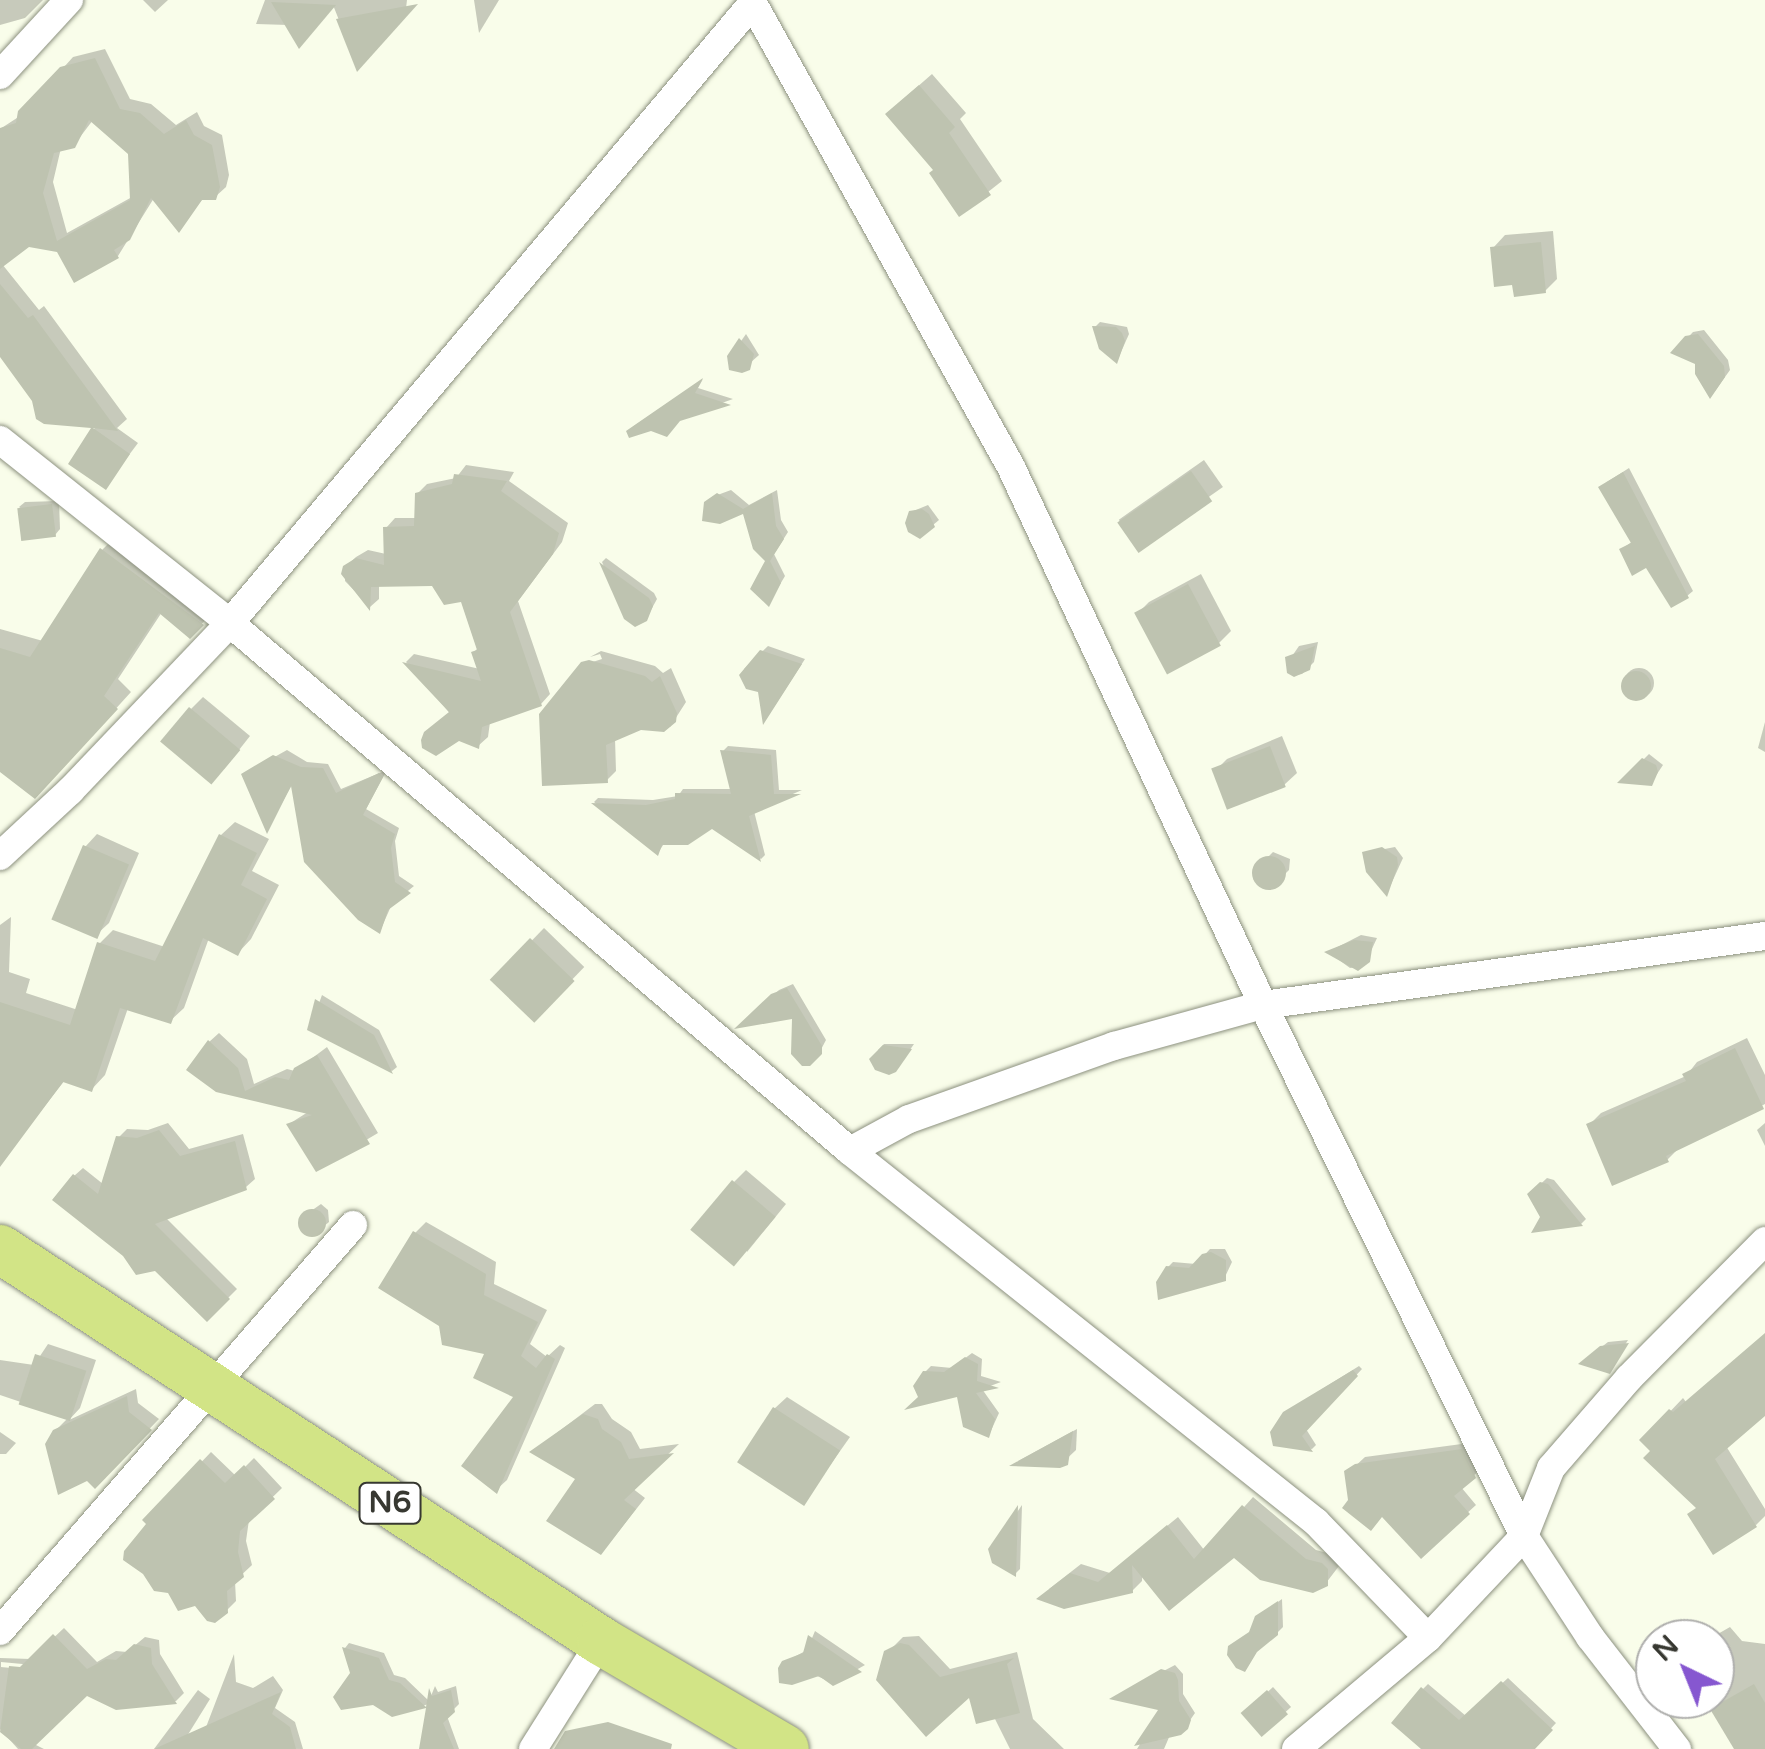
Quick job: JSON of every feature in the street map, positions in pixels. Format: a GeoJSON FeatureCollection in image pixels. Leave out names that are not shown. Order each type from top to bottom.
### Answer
{"type":"FeatureCollection","features":[{"type":"Feature","properties":{"kind":"highway","name":"N6"},"geometry":{"type":"LineString","coordinates":[[0,1249],[601,1641],[785,1749]]}},
{"type":"Feature","properties":{"kind":"street"},"geometry":{"type":"LineString","coordinates":[[0,75],[69,0]]}},
{"type":"Feature","properties":{"kind":"street"},"geometry":{"type":"LineString","coordinates":[[0,856],[70,791],[230,623],[752,2],[1012,467],[1263,1005],[1524,1536],[1590,1637],[1677,1749]]}},
{"type":"Feature","properties":{"kind":"street"},"geometry":{"type":"LineString","coordinates":[[0,440],[230,623],[850,1151],[1316,1522],[1428,1638]]}},
{"type":"Feature","properties":{"kind":"street"},"geometry":{"type":"LineString","coordinates":[[850,1151],[910,1119],[1114,1046],[1263,1005],[1765,936]]}},
{"type":"Feature","properties":{"kind":"street"},"geometry":{"type":"LineString","coordinates":[[0,1631],[353,1225]]}},
{"type":"Feature","properties":{"kind":"street"},"geometry":{"type":"LineString","coordinates":[[1296,1749],[1428,1638],[1524,1536],[1551,1468],[1629,1378],[1765,1240]]}},
{"type":"Feature","properties":{"kind":"street"},"geometry":{"type":"LineString","coordinates":[[533,1749],[601,1641]]}},
{"type":"Feature","properties":{"kind":"building"},"geometry":{"type":"Polygon","coordinates":[[[271,2],[336,5],[299,49],[271,2]]]}},
{"type":"Feature","properties":{"kind":"building"},"geometry":{"type":"Polygon","coordinates":[[[418,4],[357,72],[336,19],[418,4]]]}},
{"type":"Feature","properties":{"kind":"building"},"geometry":{"type":"Polygon","coordinates":[[[95,58],[120,109],[140,113],[164,134],[186,120],[194,135],[212,145],[220,187],[216,200],[202,200],[179,233],[151,198],[130,240],[114,250],[119,258],[74,283],[57,252],[29,247],[0,269],[0,128],[16,123],[18,111],[60,67],[95,58]],[[89,120],[75,148],[54,153],[43,193],[57,241],[130,200],[128,154],[89,120]]]}},
{"type":"Feature","properties":{"kind":"building"},"geometry":{"type":"Polygon","coordinates":[[[919,85],[955,127],[949,133],[991,195],[959,217],[929,173],[933,170],[885,114],[919,85]]]}},
{"type":"Feature","properties":{"kind":"building"},"geometry":{"type":"Polygon","coordinates":[[[1541,242],[1546,293],[1514,297],[1512,285],[1494,287],[1490,247],[1541,242]]]}},
{"type":"Feature","properties":{"kind":"building"},"geometry":{"type":"Polygon","coordinates":[[[0,284],[28,318],[33,315],[118,431],[93,428],[130,454],[106,490],[68,464],[91,428],[44,424],[36,419],[32,401],[0,357],[0,284]]]}},
{"type":"Feature","properties":{"kind":"building"},"geometry":{"type":"Polygon","coordinates":[[[1092,326],[1116,327],[1122,333],[1125,341],[1117,364],[1099,349],[1092,326]]]}},
{"type":"Feature","properties":{"kind":"building"},"geometry":{"type":"Polygon","coordinates":[[[1698,334],[1724,366],[1725,377],[1710,399],[1695,374],[1695,364],[1670,353],[1685,336],[1698,334]]]}},
{"type":"Feature","properties":{"kind":"building"},"geometry":{"type":"Polygon","coordinates":[[[739,338],[754,354],[750,370],[742,373],[729,370],[727,356],[739,338]]]}},
{"type":"Feature","properties":{"kind":"building"},"geometry":{"type":"Polygon","coordinates":[[[703,378],[695,393],[731,405],[680,421],[667,437],[651,431],[629,438],[626,431],[703,378]]]}},
{"type":"Feature","properties":{"kind":"building"},"geometry":{"type":"Polygon","coordinates":[[[1191,471],[1212,501],[1138,553],[1117,523],[1191,471]]]}},
{"type":"Feature","properties":{"kind":"building"},"geometry":{"type":"Polygon","coordinates":[[[1623,472],[1689,598],[1671,608],[1646,568],[1632,576],[1619,549],[1631,543],[1598,487],[1623,472]]]}},
{"type":"Feature","properties":{"kind":"building"},"geometry":{"type":"Polygon","coordinates":[[[454,474],[507,481],[501,491],[559,533],[553,554],[510,612],[542,706],[482,727],[479,749],[459,741],[436,756],[422,748],[421,740],[424,732],[449,712],[402,662],[481,681],[471,652],[477,650],[461,602],[444,605],[432,586],[371,587],[370,611],[341,574],[343,566],[356,558],[384,565],[383,527],[414,526],[415,493],[452,484],[454,474]]]}},
{"type":"Feature","properties":{"kind":"building"},"geometry":{"type":"Polygon","coordinates":[[[717,493],[743,509],[772,493],[776,526],[784,539],[770,561],[781,583],[769,607],[750,589],[765,561],[753,549],[743,514],[720,524],[702,521],[704,502],[717,493]]]}},
{"type":"Feature","properties":{"kind":"building"},"geometry":{"type":"Polygon","coordinates":[[[52,504],[56,537],[21,541],[17,508],[52,504]]]}},
{"type":"Feature","properties":{"kind":"building"},"geometry":{"type":"Polygon","coordinates":[[[922,509],[935,527],[920,539],[908,532],[905,523],[909,511],[922,509]]]}},
{"type":"Feature","properties":{"kind":"building"},"geometry":{"type":"Polygon","coordinates":[[[100,548],[204,625],[190,639],[159,613],[104,696],[118,709],[35,799],[0,772],[0,648],[30,657],[100,548]]]}},
{"type":"Feature","properties":{"kind":"building"},"geometry":{"type":"Polygon","coordinates":[[[599,562],[649,598],[653,606],[647,621],[635,627],[624,619],[599,562]]]}},
{"type":"Feature","properties":{"kind":"building"},"geometry":{"type":"Polygon","coordinates":[[[1188,584],[1221,646],[1167,674],[1134,613],[1188,584]]]}},
{"type":"Feature","properties":{"kind":"building"},"geometry":{"type":"Polygon","coordinates":[[[1315,646],[1310,670],[1294,677],[1287,673],[1285,657],[1315,646]]]}},
{"type":"Feature","properties":{"kind":"building"},"geometry":{"type":"Polygon","coordinates":[[[760,650],[802,664],[763,725],[758,692],[746,689],[739,675],[760,650]]]}},
{"type":"Feature","properties":{"kind":"building"},"geometry":{"type":"Polygon","coordinates":[[[589,660],[645,676],[652,682],[660,676],[677,713],[676,722],[664,732],[641,730],[606,745],[608,783],[542,786],[539,714],[581,662],[589,660]]]}},
{"type":"Feature","properties":{"kind":"building"},"geometry":{"type":"Polygon","coordinates":[[[1636,671],[1647,675],[1651,686],[1647,697],[1636,701],[1625,697],[1621,686],[1625,675],[1636,671]]]}},
{"type":"Feature","properties":{"kind":"building"},"geometry":{"type":"Polygon","coordinates":[[[189,707],[240,750],[211,785],[160,741],[189,707]]]}},
{"type":"Feature","properties":{"kind":"building"},"geometry":{"type":"Polygon","coordinates":[[[1270,746],[1286,787],[1227,810],[1211,769],[1270,746]]]}},
{"type":"Feature","properties":{"kind":"building"},"geometry":{"type":"Polygon","coordinates":[[[720,750],[771,755],[774,794],[801,794],[749,816],[761,862],[712,829],[688,845],[662,845],[658,856],[591,803],[646,805],[675,799],[675,793],[731,794],[720,750]]]}},
{"type":"Feature","properties":{"kind":"building"},"geometry":{"type":"Polygon","coordinates":[[[273,755],[301,767],[323,768],[336,793],[379,773],[383,777],[363,815],[395,834],[391,848],[395,882],[411,893],[388,910],[380,934],[358,920],[304,862],[291,786],[267,834],[241,774],[273,755]]]}},
{"type":"Feature","properties":{"kind":"building"},"geometry":{"type":"Polygon","coordinates":[[[1642,758],[1656,765],[1658,772],[1652,786],[1617,783],[1642,758]]]}},
{"type":"Feature","properties":{"kind":"building"},"geometry":{"type":"Polygon","coordinates":[[[219,834],[257,853],[241,885],[267,899],[238,956],[203,938],[171,1024],[120,1008],[92,1092],[63,1082],[0,1167],[0,1002],[70,1025],[97,942],[155,961],[219,834]]]}},
{"type":"Feature","properties":{"kind":"building"},"geometry":{"type":"Polygon","coordinates":[[[83,845],[129,865],[97,939],[51,920],[83,845]]]}},
{"type":"Feature","properties":{"kind":"building"},"geometry":{"type":"Polygon","coordinates":[[[1382,847],[1397,857],[1398,865],[1387,897],[1366,872],[1362,852],[1382,847]]]}},
{"type":"Feature","properties":{"kind":"building"},"geometry":{"type":"Polygon","coordinates":[[[1269,856],[1281,861],[1286,873],[1281,885],[1269,890],[1257,885],[1252,873],[1257,861],[1269,856]]]}},
{"type":"Feature","properties":{"kind":"building"},"geometry":{"type":"Polygon","coordinates":[[[530,938],[575,981],[534,1023],[490,980],[530,938]]]}},
{"type":"Feature","properties":{"kind":"building"},"geometry":{"type":"Polygon","coordinates":[[[1354,940],[1373,942],[1370,962],[1358,971],[1324,952],[1354,940]]]}},
{"type":"Feature","properties":{"kind":"building"},"geometry":{"type":"Polygon","coordinates":[[[787,988],[822,1046],[822,1054],[810,1066],[802,1066],[791,1054],[792,1019],[734,1029],[771,994],[787,988]]]}},
{"type":"Feature","properties":{"kind":"building"},"geometry":{"type":"Polygon","coordinates":[[[315,999],[374,1035],[393,1074],[307,1030],[315,999]]]}},
{"type":"Feature","properties":{"kind":"building"},"geometry":{"type":"Polygon","coordinates":[[[208,1040],[238,1068],[245,1091],[275,1077],[289,1080],[294,1068],[317,1055],[370,1144],[316,1172],[286,1124],[312,1115],[216,1092],[186,1070],[208,1040]]]}},
{"type":"Feature","properties":{"kind":"building"},"geometry":{"type":"Polygon","coordinates":[[[883,1045],[912,1049],[896,1072],[889,1075],[875,1070],[869,1059],[883,1045]]]}},
{"type":"Feature","properties":{"kind":"building"},"geometry":{"type":"Polygon","coordinates":[[[1735,1048],[1764,1109],[1666,1156],[1669,1162],[1612,1186],[1586,1124],[1686,1081],[1682,1074],[1735,1048]]]}},
{"type":"Feature","properties":{"kind":"building"},"geometry":{"type":"Polygon","coordinates":[[[159,1130],[180,1156],[235,1141],[247,1190],[155,1224],[230,1299],[207,1322],[155,1271],[136,1275],[123,1256],[52,1200],[73,1174],[98,1194],[116,1136],[137,1138],[159,1130]]]}},
{"type":"Feature","properties":{"kind":"building"},"geometry":{"type":"Polygon","coordinates":[[[732,1180],[776,1217],[734,1266],[690,1230],[732,1180]]]}},
{"type":"Feature","properties":{"kind":"building"},"geometry":{"type":"Polygon","coordinates":[[[1540,1182],[1548,1184],[1583,1226],[1531,1233],[1540,1217],[1527,1194],[1540,1182]]]}},
{"type":"Feature","properties":{"kind":"building"},"geometry":{"type":"Polygon","coordinates":[[[312,1209],[322,1213],[326,1223],[322,1233],[312,1237],[302,1233],[298,1223],[302,1213],[312,1209]]]}},
{"type":"Feature","properties":{"kind":"building"},"geometry":{"type":"Polygon","coordinates":[[[413,1231],[486,1274],[484,1295],[538,1322],[521,1356],[536,1368],[547,1354],[555,1359],[497,1494],[461,1466],[513,1397],[473,1378],[484,1354],[442,1345],[439,1326],[378,1288],[413,1231]]]}},
{"type":"Feature","properties":{"kind":"building"},"geometry":{"type":"Polygon","coordinates":[[[1211,1252],[1226,1260],[1226,1281],[1158,1300],[1156,1282],[1166,1266],[1189,1268],[1202,1254],[1211,1252]]]}},
{"type":"Feature","properties":{"kind":"building"},"geometry":{"type":"Polygon","coordinates":[[[1765,1333],[1765,1416],[1715,1459],[1757,1527],[1713,1555],[1687,1514],[1696,1508],[1643,1458],[1650,1451],[1639,1440],[1669,1409],[1673,1412],[1765,1333]]]}},
{"type":"Feature","properties":{"kind":"building"},"geometry":{"type":"Polygon","coordinates":[[[1629,1343],[1610,1374],[1578,1364],[1600,1346],[1629,1343]]]}},
{"type":"Feature","properties":{"kind":"building"},"geometry":{"type":"Polygon","coordinates":[[[35,1354],[86,1371],[70,1421],[19,1404],[35,1354]]]}},
{"type":"Feature","properties":{"kind":"building"},"geometry":{"type":"Polygon","coordinates":[[[965,1357],[978,1364],[977,1381],[999,1388],[976,1393],[995,1419],[989,1438],[963,1427],[957,1397],[904,1410],[918,1397],[913,1386],[923,1371],[944,1372],[965,1357]]]}},
{"type":"Feature","properties":{"kind":"building"},"geometry":{"type":"Polygon","coordinates":[[[1353,1370],[1358,1376],[1302,1436],[1313,1452],[1273,1446],[1270,1432],[1283,1412],[1353,1370]]]}},
{"type":"Feature","properties":{"kind":"building"},"geometry":{"type":"Polygon","coordinates":[[[127,1396],[129,1412],[152,1430],[95,1489],[87,1481],[58,1495],[45,1444],[53,1430],[127,1396]]]}},
{"type":"Feature","properties":{"kind":"building"},"geometry":{"type":"Polygon","coordinates":[[[773,1407],[840,1451],[804,1506],[737,1462],[773,1407]]]}},
{"type":"Feature","properties":{"kind":"building"},"geometry":{"type":"Polygon","coordinates":[[[583,1414],[598,1419],[602,1429],[621,1442],[629,1459],[674,1453],[624,1500],[636,1509],[601,1555],[546,1521],[575,1479],[529,1452],[583,1414]]]}},
{"type":"Feature","properties":{"kind":"building"},"geometry":{"type":"Polygon","coordinates":[[[1073,1431],[1068,1465],[1009,1466],[1073,1431]]]}},
{"type":"Feature","properties":{"kind":"building"},"geometry":{"type":"Polygon","coordinates":[[[1462,1449],[1476,1478],[1454,1496],[1470,1514],[1421,1559],[1382,1517],[1371,1531],[1342,1508],[1348,1500],[1344,1471],[1355,1464],[1462,1449]]]}},
{"type":"Feature","properties":{"kind":"building"},"geometry":{"type":"Polygon","coordinates":[[[200,1459],[225,1483],[244,1465],[275,1499],[240,1531],[238,1552],[244,1577],[227,1591],[228,1613],[215,1623],[207,1621],[195,1606],[178,1611],[168,1593],[154,1591],[143,1574],[123,1560],[124,1551],[146,1524],[142,1520],[200,1459]]]}},
{"type":"Feature","properties":{"kind":"building"},"geometry":{"type":"Polygon","coordinates":[[[1018,1505],[1016,1577],[992,1563],[988,1549],[1018,1505]]]}},
{"type":"Feature","properties":{"kind":"building"},"geometry":{"type":"Polygon","coordinates":[[[1242,1505],[1306,1559],[1322,1563],[1328,1569],[1328,1586],[1313,1593],[1260,1580],[1234,1558],[1169,1611],[1132,1565],[1133,1593],[1064,1609],[1036,1599],[1070,1573],[1098,1582],[1167,1525],[1194,1559],[1242,1505]]]}},
{"type":"Feature","properties":{"kind":"building"},"geometry":{"type":"Polygon","coordinates":[[[1278,1601],[1278,1635],[1257,1652],[1245,1672],[1236,1668],[1227,1655],[1228,1646],[1249,1632],[1255,1616],[1278,1601]]]}},
{"type":"Feature","properties":{"kind":"building"},"geometry":{"type":"Polygon","coordinates":[[[53,1634],[87,1669],[106,1659],[116,1660],[134,1644],[151,1648],[152,1664],[177,1704],[116,1710],[87,1696],[32,1749],[21,1749],[0,1732],[9,1666],[20,1667],[53,1634]]]}},
{"type":"Feature","properties":{"kind":"building"},"geometry":{"type":"Polygon","coordinates":[[[808,1635],[862,1672],[833,1686],[819,1676],[792,1685],[779,1683],[778,1668],[782,1661],[803,1653],[808,1635]]]}},
{"type":"Feature","properties":{"kind":"building"},"geometry":{"type":"Polygon","coordinates":[[[900,1643],[909,1645],[940,1677],[1014,1658],[1007,1664],[1020,1713],[976,1724],[969,1698],[926,1737],[876,1680],[884,1651],[900,1643]]]}},
{"type":"Feature","properties":{"kind":"building"},"geometry":{"type":"Polygon","coordinates":[[[342,1647],[379,1658],[389,1680],[400,1683],[426,1707],[429,1688],[432,1696],[451,1690],[455,1712],[443,1723],[454,1749],[419,1749],[426,1708],[392,1717],[373,1705],[341,1710],[333,1697],[350,1673],[342,1647]]]}},
{"type":"Feature","properties":{"kind":"building"},"geometry":{"type":"Polygon","coordinates":[[[1161,1669],[1175,1673],[1179,1701],[1191,1720],[1188,1729],[1181,1735],[1134,1746],[1158,1710],[1109,1699],[1161,1669]]]}},
{"type":"Feature","properties":{"kind":"building"},"geometry":{"type":"Polygon","coordinates":[[[1501,1681],[1553,1730],[1535,1749],[1421,1749],[1391,1723],[1421,1687],[1459,1720],[1501,1681]]]}},
{"type":"Feature","properties":{"kind":"building"},"geometry":{"type":"Polygon","coordinates":[[[1754,1684],[1765,1703],[1765,1749],[1734,1749],[1716,1719],[1735,1719],[1735,1695],[1754,1684]]]}},
{"type":"Feature","properties":{"kind":"building"},"geometry":{"type":"Polygon","coordinates":[[[1267,1690],[1288,1714],[1262,1737],[1241,1713],[1267,1690]]]}},
{"type":"Feature","properties":{"kind":"building"},"geometry":{"type":"Polygon","coordinates":[[[281,1692],[272,1714],[290,1727],[296,1749],[154,1749],[281,1692]]]}},
{"type":"Feature","properties":{"kind":"building"},"geometry":{"type":"Polygon","coordinates":[[[608,1722],[672,1744],[671,1749],[554,1749],[565,1731],[608,1722]]]}}]}
